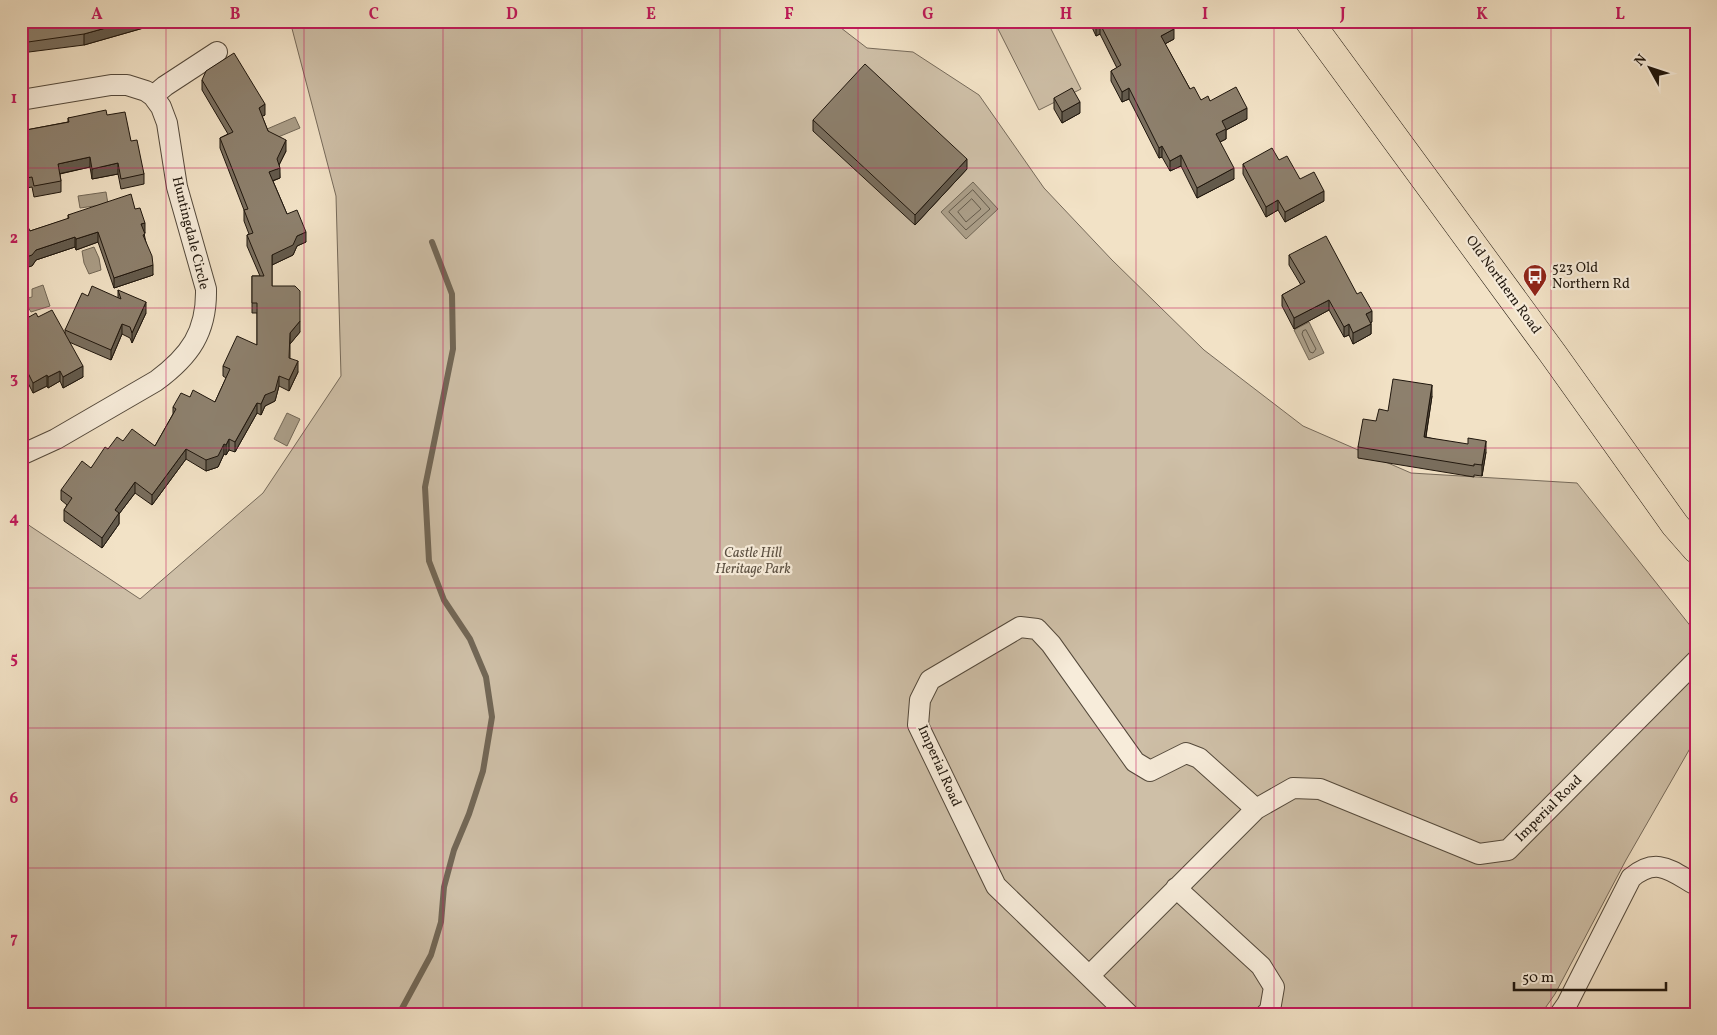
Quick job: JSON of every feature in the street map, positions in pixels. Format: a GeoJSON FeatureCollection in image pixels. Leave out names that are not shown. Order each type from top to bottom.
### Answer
{"type":"FeatureCollection","features":[{"type":"Feature","properties":{"kind":"main road","name":"Old Northern Road"},"geometry":{"type":"LineString","coordinates":[[1309,21],[1547,346],[1675,525],[1696,549]]}},
{"type":"Feature","properties":{"kind":"street"},"geometry":{"type":"LineString","coordinates":[[21,100],[111,85],[127,85],[146,91],[153,96],[164,86],[217,52]]}},
{"type":"Feature","properties":{"kind":"street","name":"Huntingdale Circle"},"geometry":{"type":"LineString","coordinates":[[21,455],[56,439],[163,376],[182,360],[194,344],[202,327],[206,306],[206,289],[177,187],[167,123],[161,107],[153,96]]}},
{"type":"Feature","properties":{"kind":"street","name":"Imperial Road"},"geometry":{"type":"LineString","coordinates":[[1256,809],[1199,758],[1186,753],[1150,771],[1135,762],[1051,644],[1037,630],[1020,627],[930,680],[920,700],[918,725],[996,886],[1089,976],[1256,809],[1293,788],[1320,789],[1479,854],[1508,850],[1696,661]]}},
{"type":"Feature","properties":{"kind":"street"},"geometry":{"type":"LineString","coordinates":[[1560,1014],[1567,1004],[1631,878],[1640,870],[1654,866],[1666,868],[1696,885]]}},
{"type":"Feature","properties":{"kind":"street"},"geometry":{"type":"LineString","coordinates":[[1176,888],[1261,966],[1274,987],[1270,1010],[1266,1014]]}},
{"type":"Feature","properties":{"kind":"street"},"geometry":{"type":"LineString","coordinates":[[1089,976],[1128,1014]]}},
{"type":"Feature","properties":{"kind":"green space","name":"Castle Hill Heritage Park"},"geometry":{"type":"Polygon","coordinates":[[[290,21],[832,21],[867,48],[913,52],[979,95],[1044,188],[1112,260],[1204,350],[1303,426],[1411,473],[1577,483],[1696,633],[1696,738],[1626,860],[1555,994],[1541,1014],[21,1014],[21,518],[30,526],[140,599],[263,493],[341,376],[336,196],[290,21]]]}},
{"type":"Feature","properties":{"kind":"green space"},"geometry":{"type":"Polygon","coordinates":[[[994,21],[1047,21],[1081,89],[1039,110],[994,21]]]}},
{"type":"Feature","properties":{"kind":"water"},"geometry":{"type":"Polygon","coordinates":[[[295,117],[300,128],[271,140],[267,129],[295,117]]]}},
{"type":"Feature","properties":{"kind":"water"},"geometry":{"type":"Polygon","coordinates":[[[973,182],[998,209],[966,239],[941,212],[973,182]]]}},
{"type":"Feature","properties":{"kind":"water"},"geometry":{"type":"Polygon","coordinates":[[[106,192],[108,204],[80,208],[78,196],[106,192]]]}},
{"type":"Feature","properties":{"kind":"water"},"geometry":{"type":"Polygon","coordinates":[[[94,247],[99,258],[101,270],[89,274],[84,263],[82,251],[94,247]]]}},
{"type":"Feature","properties":{"kind":"water"},"geometry":{"type":"Polygon","coordinates":[[[43,285],[50,306],[31,312],[25,302],[28,298],[32,297],[32,289],[43,285]]]}},
{"type":"Feature","properties":{"kind":"water"},"geometry":{"type":"Polygon","coordinates":[[[1309,322],[1324,353],[1309,360],[1294,330],[1309,322]]]}},
{"type":"Feature","properties":{"kind":"water"},"geometry":{"type":"Polygon","coordinates":[[[287,413],[300,419],[287,446],[274,439],[287,413]]]}},
{"type":"Feature","properties":{"kind":"building"},"geometry":{"type":"Polygon","coordinates":[[[21,21],[131,21],[84,34],[21,43],[21,21]]]}},
{"type":"Feature","properties":{"kind":"building"},"geometry":{"type":"Polygon","coordinates":[[[1094,21],[1147,21],[1148,23],[1151,21],[1171,21],[1174,29],[1161,36],[1190,89],[1194,87],[1201,100],[1208,96],[1210,101],[1236,87],[1247,108],[1222,121],[1226,129],[1216,134],[1234,168],[1197,188],[1181,155],[1170,161],[1162,146],[1159,148],[1129,88],[1122,92],[1111,71],[1121,65],[1100,24],[1096,26],[1094,21]]]}},
{"type":"Feature","properties":{"kind":"building"},"geometry":{"type":"Polygon","coordinates":[[[234,53],[265,104],[259,108],[268,131],[286,140],[277,159],[280,168],[269,172],[287,214],[297,210],[306,232],[297,236],[293,245],[272,255],[272,286],[295,286],[300,291],[300,321],[290,333],[289,358],[298,361],[289,380],[279,376],[275,391],[265,395],[261,404],[257,403],[235,442],[229,439],[218,456],[206,460],[186,449],[152,495],[135,482],[115,510],[119,513],[102,538],[64,510],[72,498],[61,490],[82,461],[91,468],[105,447],[108,449],[117,437],[123,441],[132,429],[155,446],[176,409],[173,407],[181,393],[190,397],[193,390],[215,402],[230,369],[223,366],[237,336],[257,345],[257,303],[252,303],[252,276],[264,276],[247,235],[253,233],[244,210],[248,209],[220,138],[233,132],[202,80],[206,71],[234,53]]]}},
{"type":"Feature","properties":{"kind":"building"},"geometry":{"type":"Polygon","coordinates":[[[865,64],[967,159],[915,215],[813,120],[865,64]]]}},
{"type":"Feature","properties":{"kind":"building"},"geometry":{"type":"Polygon","coordinates":[[[1072,88],[1080,102],[1062,112],[1054,98],[1072,88]]]}},
{"type":"Feature","properties":{"kind":"building"},"geometry":{"type":"Polygon","coordinates":[[[106,110],[107,115],[125,112],[131,141],[137,140],[144,174],[121,179],[118,163],[92,169],[90,157],[58,164],[61,181],[34,186],[32,177],[21,179],[21,126],[24,125],[26,130],[69,122],[68,118],[106,110]]]}},
{"type":"Feature","properties":{"kind":"building"},"geometry":{"type":"Polygon","coordinates":[[[1272,148],[1279,160],[1287,156],[1300,179],[1314,172],[1324,191],[1285,212],[1278,200],[1266,207],[1243,164],[1272,148]]]}},
{"type":"Feature","properties":{"kind":"building"},"geometry":{"type":"Polygon","coordinates":[[[131,194],[135,209],[140,208],[145,223],[141,224],[145,234],[143,235],[152,256],[153,265],[114,278],[98,232],[76,239],[75,237],[36,250],[32,255],[21,259],[21,229],[28,227],[30,231],[69,218],[68,215],[131,194]]]}},
{"type":"Feature","properties":{"kind":"building"},"geometry":{"type":"Polygon","coordinates":[[[1326,236],[1357,294],[1361,292],[1372,311],[1366,314],[1371,324],[1353,333],[1349,324],[1344,327],[1329,300],[1294,318],[1282,295],[1305,282],[1289,255],[1326,236]]]}},
{"type":"Feature","properties":{"kind":"building"},"geometry":{"type":"Polygon","coordinates":[[[92,286],[121,299],[118,290],[146,302],[132,333],[130,327],[122,324],[111,350],[65,330],[82,293],[88,296],[92,286]]]}},
{"type":"Feature","properties":{"kind":"building"},"geometry":{"type":"Polygon","coordinates":[[[21,293],[29,317],[36,313],[38,317],[52,310],[83,366],[63,377],[60,371],[48,377],[47,375],[33,383],[28,373],[21,376],[21,293]]]}},
{"type":"Feature","properties":{"kind":"building"},"geometry":{"type":"Polygon","coordinates":[[[1393,379],[1432,385],[1424,437],[1468,444],[1468,438],[1486,441],[1482,465],[1474,464],[1474,466],[1358,447],[1363,419],[1376,421],[1379,409],[1388,411],[1393,379]]]}},
{"type":"Feature","properties":{"kind":"waterway"},"geometry":{"type":"LineString","coordinates":[[399,1014],[431,955],[441,922],[444,887],[454,850],[469,814],[483,771],[492,717],[486,677],[470,639],[444,600],[429,561],[425,487],[453,349],[452,294],[432,242]]}},
{"type":"Feature","properties":{"kind":"place","name":"523 Old Northern Rd"},"geometry":{"type":"Point","coordinates":[1535,297]}}]}
